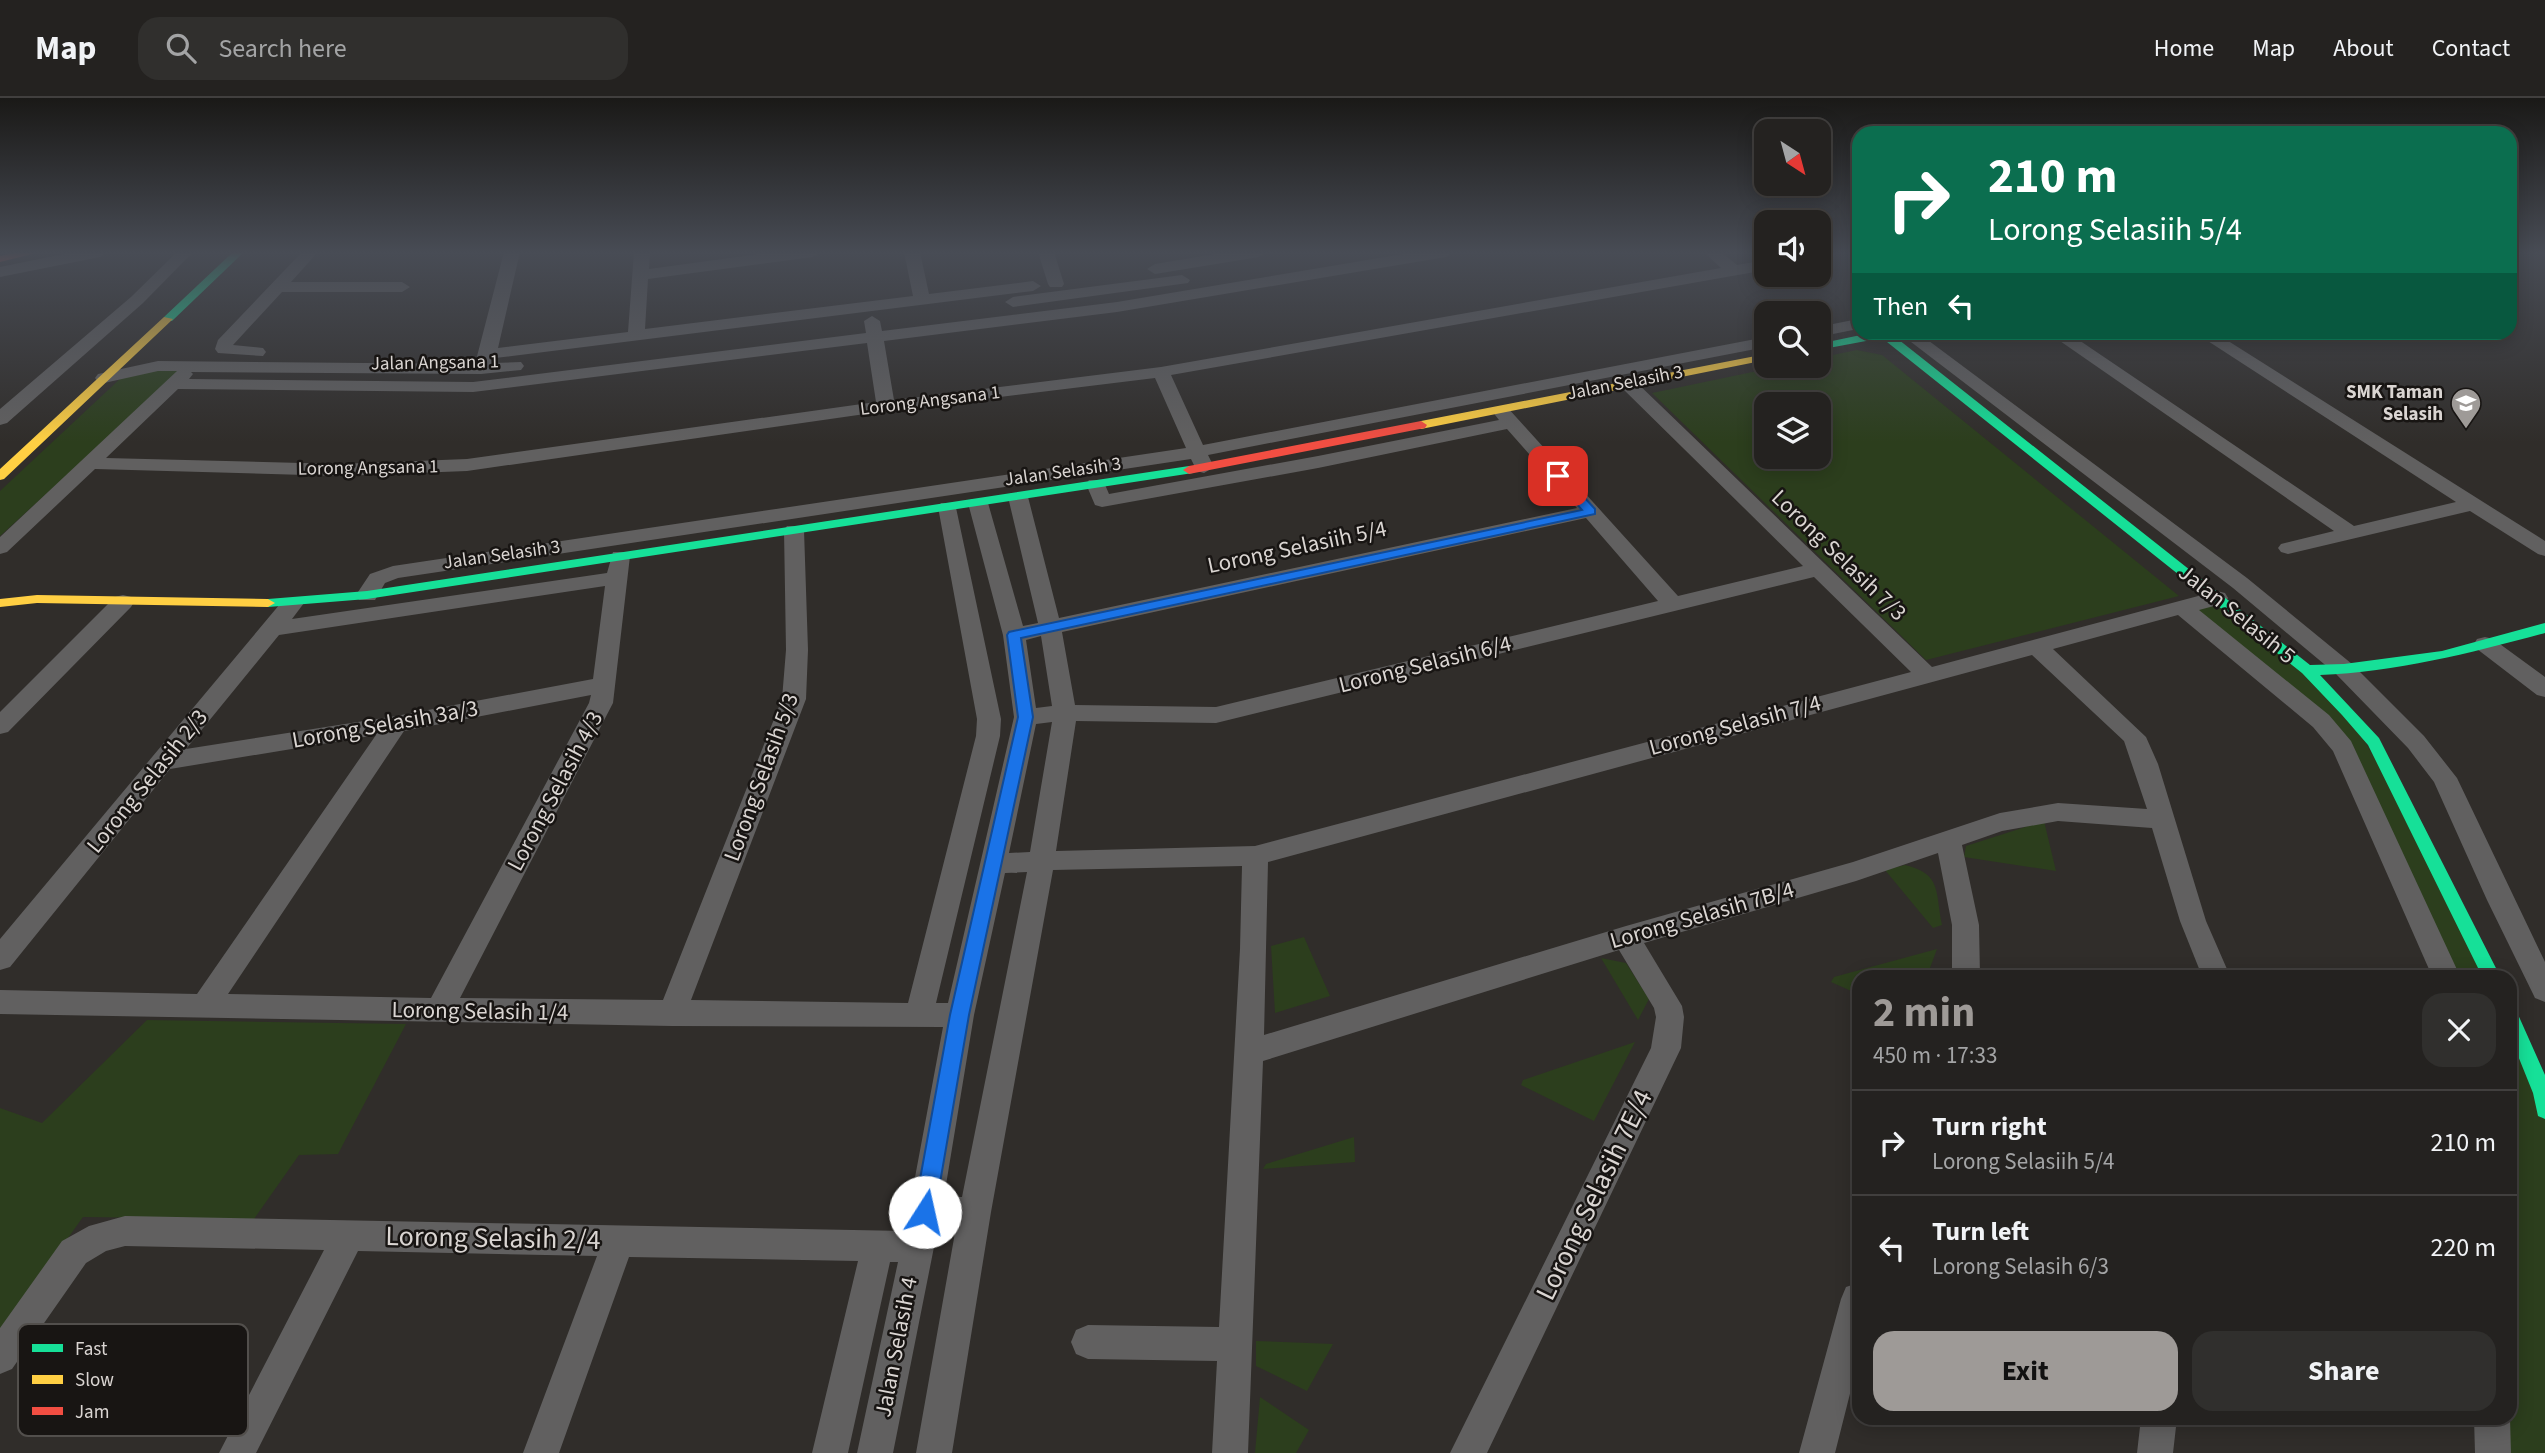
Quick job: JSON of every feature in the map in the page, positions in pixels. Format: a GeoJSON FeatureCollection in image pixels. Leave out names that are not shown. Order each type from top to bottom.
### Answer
{"type":"FeatureCollection","features":[{"type":"Feature","properties":{"kind":"street"},"geometry":{"type":"LineString","coordinates":[[0,419],[120,315]]}},
{"type":"Feature","properties":{"kind":"street"},"geometry":{"type":"LineString","coordinates":[[29,426],[151,315]]}},
{"type":"Feature","properties":{"kind":"street"},"geometry":{"type":"LineString","coordinates":[[0,475],[172,315]]}},
{"type":"Feature","properties":{"kind":"street"},"geometry":{"type":"LineString","coordinates":[[252,315],[224,344],[224,349],[230,352],[485,361],[636,334],[789,315]]}},
{"type":"Feature","properties":{"kind":"street"},"geometry":{"type":"LineString","coordinates":[[485,361],[496,315]]}},
{"type":"Feature","properties":{"kind":"street"},"geometry":{"type":"LineString","coordinates":[[636,334],[638,315]]}},
{"type":"Feature","properties":{"kind":"street"},"geometry":{"type":"LineString","coordinates":[[104,378],[158,366],[485,361],[873,329],[960,315]]}},
{"type":"Feature","properties":{"kind":"street","name":"Jalan Angsana 1"},"geometry":{"type":"LineString","coordinates":[[173,384],[473,387],[873,329],[1026,315]]}},
{"type":"Feature","properties":{"kind":"street","name":"Lorong Angsana 1"},"geometry":{"type":"LineString","coordinates":[[89,463],[408,470],[467,465],[886,406],[1161,372],[1483,315]]}},
{"type":"Feature","properties":{"kind":"street"},"geometry":{"type":"LineString","coordinates":[[1831,329],[1852,325]]}},
{"type":"Feature","properties":{"kind":"street"},"geometry":{"type":"LineString","coordinates":[[873,329],[886,406]]}},
{"type":"Feature","properties":{"kind":"street"},"geometry":{"type":"LineString","coordinates":[[1831,344],[1854,340]]}},
{"type":"Feature","properties":{"kind":"street","name":"Jalan Selasih 5"},"geometry":{"type":"LineString","coordinates":[[1898,340],[2307,670],[2374,742],[2488,970]]}},
{"type":"Feature","properties":{"kind":"street"},"geometry":{"type":"LineString","coordinates":[[1917,340],[2240,583],[2344,669],[2416,742],[2445,778],[2500,900],[2545,990]]}},
{"type":"Feature","properties":{"kind":"street"},"geometry":{"type":"LineString","coordinates":[[2066,340],[2350,533]]}},
{"type":"Feature","properties":{"kind":"street"},"geometry":{"type":"LineString","coordinates":[[2215,340],[2545,550]]}},
{"type":"Feature","properties":{"kind":"street","name":"Jalan Selasih 3"},"geometry":{"type":"LineString","coordinates":[[0,603],[37,600],[293,603],[619,567],[794,530],[1017,496],[1099,492],[1201,460],[1754,345]]}},
{"type":"Feature","properties":{"kind":"street"},"geometry":{"type":"LineString","coordinates":[[127,357],[158,366]]}},
{"type":"Feature","properties":{"kind":"street","name":"Jalan Selasih 3"},"geometry":{"type":"LineString","coordinates":[[367,595],[377,579],[393,572],[1201,460],[1504,415],[1627,383],[1754,359]]}},
{"type":"Feature","properties":{"kind":"street"},"geometry":{"type":"LineString","coordinates":[[0,548],[192,366]]}},
{"type":"Feature","properties":{"kind":"street"},"geometry":{"type":"LineString","coordinates":[[1161,372],[1201,460]]}},
{"type":"Feature","properties":{"kind":"street","name":"Lorong Selasih 7/3"},"geometry":{"type":"LineString","coordinates":[[1627,383],[1926,674]]}},
{"type":"Feature","properties":{"kind":"street"},"geometry":{"type":"LineString","coordinates":[[1099,492],[1311,464],[1504,415],[1672,604]]}},
{"type":"Feature","properties":{"kind":"street"},"geometry":{"type":"LineString","coordinates":[[934,1453],[975,1212],[1042,860],[1065,713],[1050,626],[1017,496]]}},
{"type":"Feature","properties":{"kind":"street","name":"Jalan Selasih 4"},"geometry":{"type":"LineString","coordinates":[[875,1453],[925,1212],[960,1015],[1026,717],[1014,635],[978,503]]}},
{"type":"Feature","properties":{"kind":"street"},"geometry":{"type":"LineString","coordinates":[[2288,548],[2473,504]]}},
{"type":"Feature","properties":{"kind":"street"},"geometry":{"type":"LineString","coordinates":[[919,1014],[988,736],[987,700],[948,507]]}},
{"type":"Feature","properties":{"kind":"street","name":"Lorong Selasiih 5/4"},"geometry":{"type":"LineString","coordinates":[[1014,635],[1591,512]]}},
{"type":"Feature","properties":{"kind":"street","name":"Lorong Selasih 5/3"},"geometry":{"type":"LineString","coordinates":[[672,1014],[794,699],[797,650],[794,530]]}},
{"type":"Feature","properties":{"kind":"street"},"geometry":{"type":"LineString","coordinates":[[271,629],[619,567]]}},
{"type":"Feature","properties":{"kind":"street","name":"Lorong Selasih 4/3"},"geometry":{"type":"LineString","coordinates":[[439,1010],[601,703],[619,567]]}},
{"type":"Feature","properties":{"kind":"street","name":"Lorong Selasih 6/4"},"geometry":{"type":"LineString","coordinates":[[1026,717],[1065,713],[1216,715],[1819,569]]}},
{"type":"Feature","properties":{"kind":"street","name":"Jalan Selasih 3"},"geometry":{"type":"LineString","coordinates":[[0,592],[37,600]]}},
{"type":"Feature","properties":{"kind":"street","name":"Lorong Selasih 7/4"},"geometry":{"type":"LineString","coordinates":[[993,864],[1042,860],[1171,860],[1255,856],[2217,597]]}},
{"type":"Feature","properties":{"kind":"street"},"geometry":{"type":"LineString","coordinates":[[0,726],[123,602]]}},
{"type":"Feature","properties":{"kind":"street","name":"Lorong Selasih 2/3"},"geometry":{"type":"LineString","coordinates":[[0,959],[293,603]]}},
{"type":"Feature","properties":{"kind":"street"},"geometry":{"type":"LineString","coordinates":[[2182,607],[2321,721],[2343,747],[2443,970]]}},
{"type":"Feature","properties":{"kind":"street"},"geometry":{"type":"LineString","coordinates":[[2307,670],[2344,669],[2442,656],[2545,628]]}},
{"type":"Feature","properties":{"kind":"street"},"geometry":{"type":"LineString","coordinates":[[2485,645],[2545,689]]}},
{"type":"Feature","properties":{"kind":"street"},"geometry":{"type":"LineString","coordinates":[[2036,646],[2134,737],[2146,764],[2193,921],[2213,970]]}},
{"type":"Feature","properties":{"kind":"street","name":"Lorong Selasih 3a/3"},"geometry":{"type":"LineString","coordinates":[[164,761],[396,724],[605,684]]}},
{"type":"Feature","properties":{"kind":"street"},"geometry":{"type":"LineString","coordinates":[[205,1005],[396,724]]}},
{"type":"Feature","properties":{"kind":"street","name":"Lorong Selasih 7B/4"},"geometry":{"type":"LineString","coordinates":[[1248,1053],[1626,937],[1856,871],[2000,822],[2058,812],[2161,819]]}},
{"type":"Feature","properties":{"kind":"street"},"geometry":{"type":"LineString","coordinates":[[1948,841],[1965,914],[1969,952],[1967,970]]}},
{"type":"Feature","properties":{"kind":"street"},"geometry":{"type":"LineString","coordinates":[[1230,1453],[1255,856]]}},
{"type":"Feature","properties":{"kind":"street","name":"Lorong Selasih 7E/4"},"geometry":{"type":"LineString","coordinates":[[1468,1453],[1666,1048],[1670,1017],[1668,1006],[1626,937]]}},
{"type":"Feature","properties":{"kind":"street","name":"Lorong Selasih 1/4"},"geometry":{"type":"LineString","coordinates":[[0,1002],[672,1014],[960,1015]]}},
{"type":"Feature","properties":{"kind":"street"},"geometry":{"type":"LineString","coordinates":[[2517,1032],[2543,1093],[2545,1110]]}},
{"type":"Feature","properties":{"kind":"street"},"geometry":{"type":"LineString","coordinates":[[925,1212],[975,1212]]}},
{"type":"Feature","properties":{"kind":"street","name":"Lorong Selasih 2/4"},"geometry":{"type":"LineString","coordinates":[[23,1324],[74,1252],[100,1237],[125,1231],[916,1247]]}},
{"type":"Feature","properties":{"kind":"street"},"geometry":{"type":"LineString","coordinates":[[248,1432],[349,1235]]}},
{"type":"Feature","properties":{"kind":"street"},"geometry":{"type":"LineString","coordinates":[[541,1453],[620,1240]]}},
{"type":"Feature","properties":{"kind":"street"},"geometry":{"type":"LineString","coordinates":[[830,1453],[878,1245]]}},
{"type":"Feature","properties":{"kind":"street"},"geometry":{"type":"LineString","coordinates":[[1817,1453],[1852,1322]]}},
{"type":"Feature","properties":{"kind":"street","name":"Lorong Selasih 2/4"},"geometry":{"type":"LineString","coordinates":[[0,1357],[18,1331]]}},
{"type":"Feature","properties":{"kind":"street"},"geometry":{"type":"LineString","coordinates":[[1088,1342],[1236,1344]]}},
{"type":"Feature","properties":{"kind":"street"},"geometry":{"type":"LineString","coordinates":[[2155,1453],[2158,1425]]}},
{"type":"Feature","properties":{"kind":"street"},"geometry":{"type":"LineString","coordinates":[[2492,1425],[2493,1453]]}},
{"type":"Feature","properties":{"kind":"street"},"geometry":{"type":"LineString","coordinates":[[237,1453],[246,1436]]}},
{"type":"Feature","properties":{"kind":"green space"},"geometry":{"type":"Polygon","coordinates":[[[1857,350],[1882,355],[2179,596],[1926,660],[1652,393],[1754,372],[1754,378],[1831,378],[1831,355],[1857,350]]]}},
{"type":"Feature","properties":{"kind":"green space"},"geometry":{"type":"Polygon","coordinates":[[[160,370],[181,371],[0,536],[0,491],[122,377],[160,370]]]}},
{"type":"Feature","properties":{"kind":"green space"},"geometry":{"type":"Polygon","coordinates":[[[2217,598],[2347,711],[2431,854],[2488,970],[2443,970],[2343,747],[2182,607],[2217,598]]]}},
{"type":"Feature","properties":{"kind":"green space"},"geometry":{"type":"Polygon","coordinates":[[[2044,821],[2056,871],[1964,857],[1966,846],[2044,821]]]}},
{"type":"Feature","properties":{"kind":"green space"},"geometry":{"type":"Polygon","coordinates":[[[1905,865],[1925,873],[1931,879],[1937,893],[1942,925],[1933,928],[1885,870],[1905,865]]]}},
{"type":"Feature","properties":{"kind":"green space"},"geometry":{"type":"Polygon","coordinates":[[[1304,937],[1330,996],[1275,1013],[1271,946],[1304,937]]]}},
{"type":"Feature","properties":{"kind":"green space"},"geometry":{"type":"Polygon","coordinates":[[[1937,949],[1929,970],[1860,970],[1937,949]]]}},
{"type":"Feature","properties":{"kind":"green space"},"geometry":{"type":"Polygon","coordinates":[[[1601,958],[1626,963],[1649,999],[1638,1020],[1601,958]]]}},
{"type":"Feature","properties":{"kind":"green space"},"geometry":{"type":"Polygon","coordinates":[[[1852,972],[1852,991],[1831,982],[1834,977],[1852,972]]]}},
{"type":"Feature","properties":{"kind":"green space"},"geometry":{"type":"Polygon","coordinates":[[[147,1020],[406,1024],[338,1154],[299,1155],[254,1219],[83,1217],[0,1333],[0,1108],[42,1123],[147,1020]]]}},
{"type":"Feature","properties":{"kind":"green space"},"geometry":{"type":"Polygon","coordinates":[[[2517,1030],[2545,1110],[2545,1453],[2493,1453],[2492,1425],[2517,1425],[2517,1030]]]}},
{"type":"Feature","properties":{"kind":"green space"},"geometry":{"type":"Polygon","coordinates":[[[1635,1042],[1594,1121],[1521,1085],[1523,1080],[1635,1042]]]}},
{"type":"Feature","properties":{"kind":"green space"},"geometry":{"type":"Polygon","coordinates":[[[1354,1137],[1355,1162],[1263,1169],[1266,1164],[1354,1137]]]}},
{"type":"Feature","properties":{"kind":"green space"},"geometry":{"type":"Polygon","coordinates":[[[1256,1341],[1333,1344],[1307,1391],[1256,1366],[1256,1341]]]}},
{"type":"Feature","properties":{"kind":"green space"},"geometry":{"type":"Polygon","coordinates":[[[1260,1397],[1309,1430],[1296,1453],[1255,1453],[1260,1397]]]}},
{"type":"Feature","properties":{"kind":"traffic: fast"},"geometry":{"type":"LineString","coordinates":[[168,319],[172,315]]}},
{"type":"Feature","properties":{"kind":"traffic: fast"},"geometry":{"type":"LineString","coordinates":[[1831,344],[1854,340]]}},
{"type":"Feature","properties":{"kind":"traffic: fast"},"geometry":{"type":"LineString","coordinates":[[1892,340],[2307,670],[2347,711],[2374,742],[2488,970]]}},
{"type":"Feature","properties":{"kind":"traffic: fast"},"geometry":{"type":"LineString","coordinates":[[268,603],[367,595],[1189,470]]}},
{"type":"Feature","properties":{"kind":"traffic: fast"},"geometry":{"type":"LineString","coordinates":[[2307,670],[2344,669],[2442,656],[2545,628]]}},
{"type":"Feature","properties":{"kind":"traffic: fast"},"geometry":{"type":"LineString","coordinates":[[2517,1032],[2543,1093],[2545,1110]]}},
{"type":"Feature","properties":{"kind":"traffic: slow"},"geometry":{"type":"LineString","coordinates":[[0,476],[168,319]]}},
{"type":"Feature","properties":{"kind":"traffic: slow"},"geometry":{"type":"LineString","coordinates":[[1421,425],[1754,359]]}},
{"type":"Feature","properties":{"kind":"traffic: slow"},"geometry":{"type":"LineString","coordinates":[[0,603],[37,599],[268,603]]}},
{"type":"Feature","properties":{"kind":"traffic: jam"},"geometry":{"type":"LineString","coordinates":[[1189,470],[1421,425]]}},
{"type":"Feature","properties":{"kind":"place","name":"SMK Taman Selasih"},"geometry":{"type":"Point","coordinates":[2466,430]}},
{"type":"Feature","properties":{"kind":"route"},"geometry":{"type":"LineString","coordinates":[[925,1212],[960,1015],[1026,717],[1014,635],[1591,512],[1558,476]]}}]}
